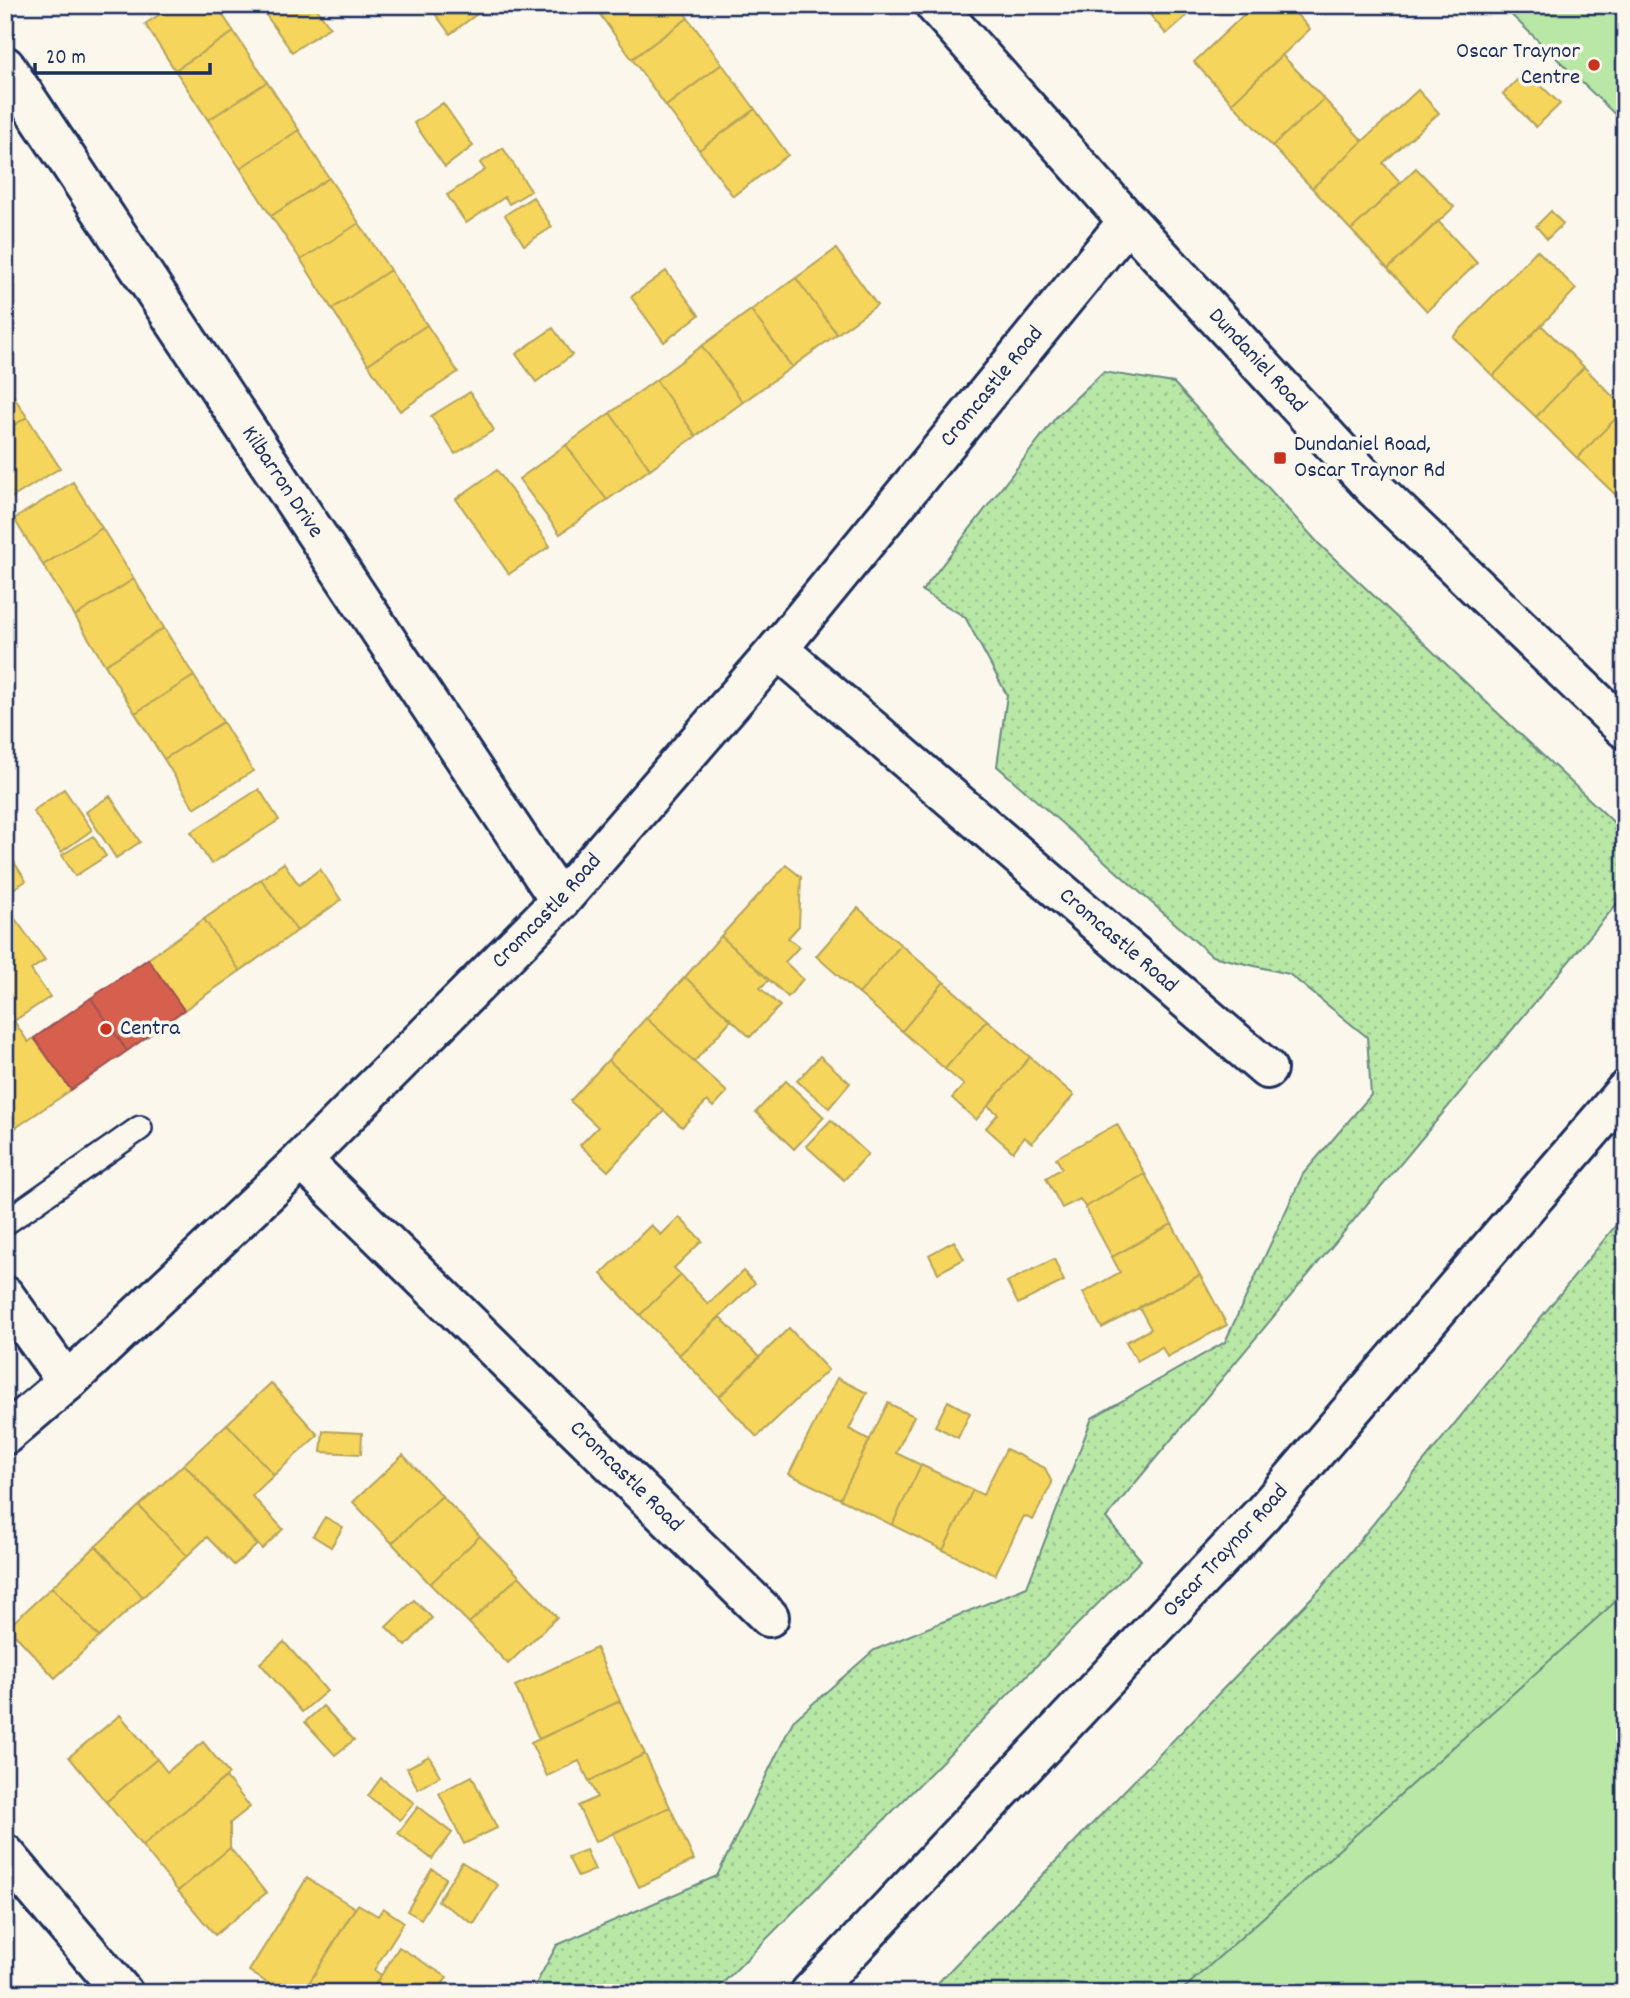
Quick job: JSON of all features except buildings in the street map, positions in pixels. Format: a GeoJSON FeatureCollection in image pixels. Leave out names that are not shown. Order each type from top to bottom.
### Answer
{"type":"FeatureCollection","features":[{"type":"Feature","properties":{"kind":"street","name":"Dundaniel Road"},"geometry":{"type":"LineString","coordinates":[[935,5],[1128,221],[1375,489],[1625,729]]}},
{"type":"Feature","properties":{"kind":"street","name":"Kilbarron Drive"},"geometry":{"type":"LineString","coordinates":[[5,65],[560,901]]}},
{"type":"Feature","properties":{"kind":"street","name":"Cromcastle Road"},"geometry":{"type":"LineString","coordinates":[[5,1436],[67,1382],[302,1160],[560,901],[778,649],[1128,221]]}},
{"type":"Feature","properties":{"kind":"street","name":"Cromcastle Road"},"geometry":{"type":"LineString","coordinates":[[778,649],[1266,1069]]}},
{"type":"Feature","properties":{"kind":"street","name":"Oscar Traynor Road"},"geometry":{"type":"LineString","coordinates":[[810,1993],[1263,1513],[1625,1091]]}},
{"type":"Feature","properties":{"kind":"street","name":"Cromcastle Road"},"geometry":{"type":"LineString","coordinates":[[302,1160],[769,1617]]}},
{"type":"Feature","properties":{"kind":"street"},"geometry":{"type":"LineString","coordinates":[[5,1296],[67,1382]]}},
{"type":"Feature","properties":{"kind":"street"},"geometry":{"type":"LineString","coordinates":[[5,1854],[123,1993]]}},
{"type":"Feature","properties":{"kind":"lane"},"geometry":{"type":"LineString","coordinates":[[5,1223],[140,1128]]}},
{"type":"Feature","properties":{"kind":"green space","name":"Oscar Traynor Centre"},"geometry":{"type":"Polygon","coordinates":[[[1501,5],[1625,5],[1625,124],[1501,5]]]}},
{"type":"Feature","properties":{"kind":"green space"},"geometry":{"type":"Polygon","coordinates":[[[1103,372],[1174,383],[1319,544],[1625,833],[1625,894],[1106,1518],[1141,1560],[720,1986],[712,1993],[531,1993],[557,1945],[717,1876],[793,1721],[874,1650],[1027,1587],[1092,1418],[1225,1342],[1303,1174],[1371,1095],[1367,1037],[1289,974],[1212,956],[997,766],[1007,695],[965,617],[922,591],[1057,416],[1103,372]]]}},
{"type":"Feature","properties":{"kind":"green space"},"geometry":{"type":"Polygon","coordinates":[[[1625,1214],[1625,1993],[928,1993],[1321,1588],[1625,1214]]]}},
{"type":"Feature","properties":{"kind":"green space"},"geometry":{"type":"Polygon","coordinates":[[[1625,1593],[1625,1993],[1179,1993],[1625,1593]]]}},
{"type":"Feature","properties":{"kind":"place","name":"Oscar Traynor Centre"},"geometry":{"type":"Point","coordinates":[1594,65]}},
{"type":"Feature","properties":{"kind":"place","name":"Dundaniel Road, Oscar Traynor Rd"},"geometry":{"type":"Point","coordinates":[1280,458]}},
{"type":"Feature","properties":{"kind":"place","name":"Centra"},"geometry":{"type":"Point","coordinates":[106,1029]}}]}
